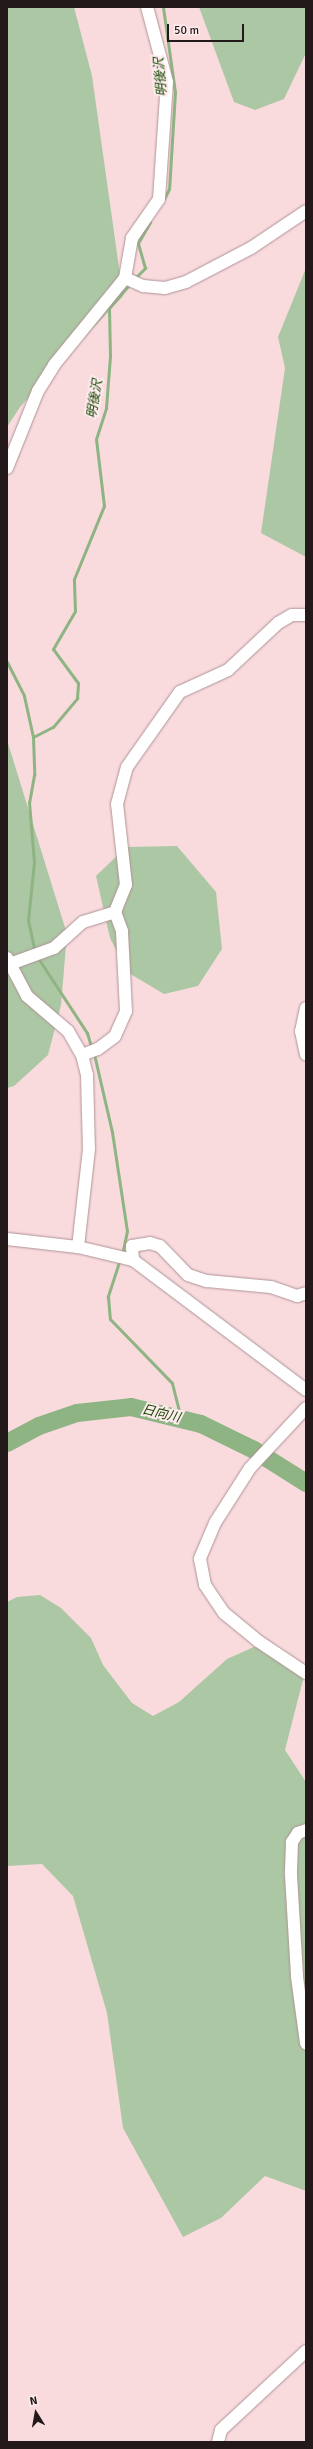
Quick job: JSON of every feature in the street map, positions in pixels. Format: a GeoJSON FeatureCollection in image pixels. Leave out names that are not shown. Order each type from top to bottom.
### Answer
{"type":"FeatureCollection","features":[{"type":"Feature","properties":{"kind":"street"},"geometry":{"type":"LineString","coordinates":[[7,468],[30,408],[50,371],[125,278],[132,238],[156,206],[161,193],[167,82],[147,7]]}},
{"type":"Feature","properties":{"kind":"street"},"geometry":{"type":"LineString","coordinates":[[125,278],[143,286],[165,288],[186,282],[258,244],[306,211]]}},
{"type":"Feature","properties":{"kind":"street"},"geometry":{"type":"LineString","coordinates":[[82,1055],[107,1044],[120,1029],[124,1016],[125,966],[122,931],[115,912],[126,885],[118,790],[136,751],[180,692],[228,670],[278,623],[292,614],[306,615]]}},
{"type":"Feature","properties":{"kind":"street"},"geometry":{"type":"LineString","coordinates":[[78,1246],[90,1117],[82,1055],[68,1031],[27,996],[8,961],[54,948],[83,922],[115,912]]}},
{"type":"Feature","properties":{"kind":"street"},"geometry":{"type":"LineString","coordinates":[[306,1008],[301,1031],[306,1054]]}},
{"type":"Feature","properties":{"kind":"street"},"geometry":{"type":"LineString","coordinates":[[7,1239],[78,1246],[127,1258],[306,1390]]}},
{"type":"Feature","properties":{"kind":"street"},"geometry":{"type":"LineString","coordinates":[[127,1258],[132,1246],[150,1243],[160,1246],[188,1275],[207,1281],[271,1286],[297,1296],[306,1293]]}},
{"type":"Feature","properties":{"kind":"street"},"geometry":{"type":"LineString","coordinates":[[306,1408],[280,1432],[250,1468],[206,1540],[200,1559],[205,1585],[237,1625],[306,1673]]}},
{"type":"Feature","properties":{"kind":"street"},"geometry":{"type":"LineString","coordinates":[[306,1830],[298,1833],[292,1842],[290,1875],[296,1977],[306,2044]]}},
{"type":"Feature","properties":{"kind":"street"},"geometry":{"type":"LineString","coordinates":[[218,2442],[221,2430],[306,2351]]}},
{"type":"Feature","properties":{"kind":"green space"},"geometry":{"type":"Polygon","coordinates":[[[7,7],[74,7],[92,76],[123,296],[20,407],[7,427],[7,7]]]}},
{"type":"Feature","properties":{"kind":"green space"},"geometry":{"type":"Polygon","coordinates":[[[199,7],[306,7],[306,53],[284,99],[255,110],[234,102],[199,7]]]}},
{"type":"Feature","properties":{"kind":"green space"},"geometry":{"type":"Polygon","coordinates":[[[306,268],[306,557],[261,533],[285,368],[278,337],[306,268]]]}},
{"type":"Feature","properties":{"kind":"green space"},"geometry":{"type":"Polygon","coordinates":[[[7,740],[67,934],[61,1005],[48,1055],[14,1086],[7,1088],[7,740]]]}},
{"type":"Feature","properties":{"kind":"green space"},"geometry":{"type":"Polygon","coordinates":[[[177,846],[216,892],[222,949],[198,986],[164,994],[127,972],[110,938],[96,876],[126,847],[177,846]]]}},
{"type":"Feature","properties":{"kind":"green space"},"geometry":{"type":"Polygon","coordinates":[[[40,1595],[61,1608],[91,1638],[103,1665],[132,1703],[153,1716],[179,1702],[227,1659],[256,1646],[306,1668],[285,1750],[306,1782],[306,2191],[265,2176],[221,2218],[183,2237],[123,2128],[107,2013],[73,1896],[42,1864],[7,1866],[7,1602],[17,1597],[40,1595]]]}},
{"type":"Feature","properties":{"kind":"waterway","name":"明後沢"},"geometry":{"type":"LineString","coordinates":[[163,7],[175,92],[169,189],[164,199]]}},
{"type":"Feature","properties":{"kind":"waterway","name":"明後沢"},"geometry":{"type":"LineString","coordinates":[[134,279],[145,268],[138,243],[150,222]]}},
{"type":"Feature","properties":{"kind":"waterway","name":"明後沢"},"geometry":{"type":"LineString","coordinates":[[33,737],[53,727],[77,698],[78,683],[53,649],[75,611],[74,579],[104,506],[96,439],[106,408],[110,356],[109,308],[131,283]]}},
{"type":"Feature","properties":{"kind":"waterway"},"geometry":{"type":"LineString","coordinates":[[7,662],[24,696],[33,737],[34,775],[29,802],[34,862],[28,920],[35,953]]}},
{"type":"Feature","properties":{"kind":"waterway"},"geometry":{"type":"LineString","coordinates":[[38,958],[87,1033],[92,1049]]}},
{"type":"Feature","properties":{"kind":"waterway"},"geometry":{"type":"LineString","coordinates":[[94,1054],[112,1132],[127,1231],[122,1254]]}},
{"type":"Feature","properties":{"kind":"waterway"},"geometry":{"type":"LineString","coordinates":[[120,1259],[108,1297],[110,1319],[172,1383],[181,1418]]}},
{"type":"Feature","properties":{"kind":"waterway","name":"日向川"},"geometry":{"type":"LineString","coordinates":[[7,1443],[39,1426],[77,1413],[131,1407],[201,1424],[254,1450],[306,1483]]}}]}
